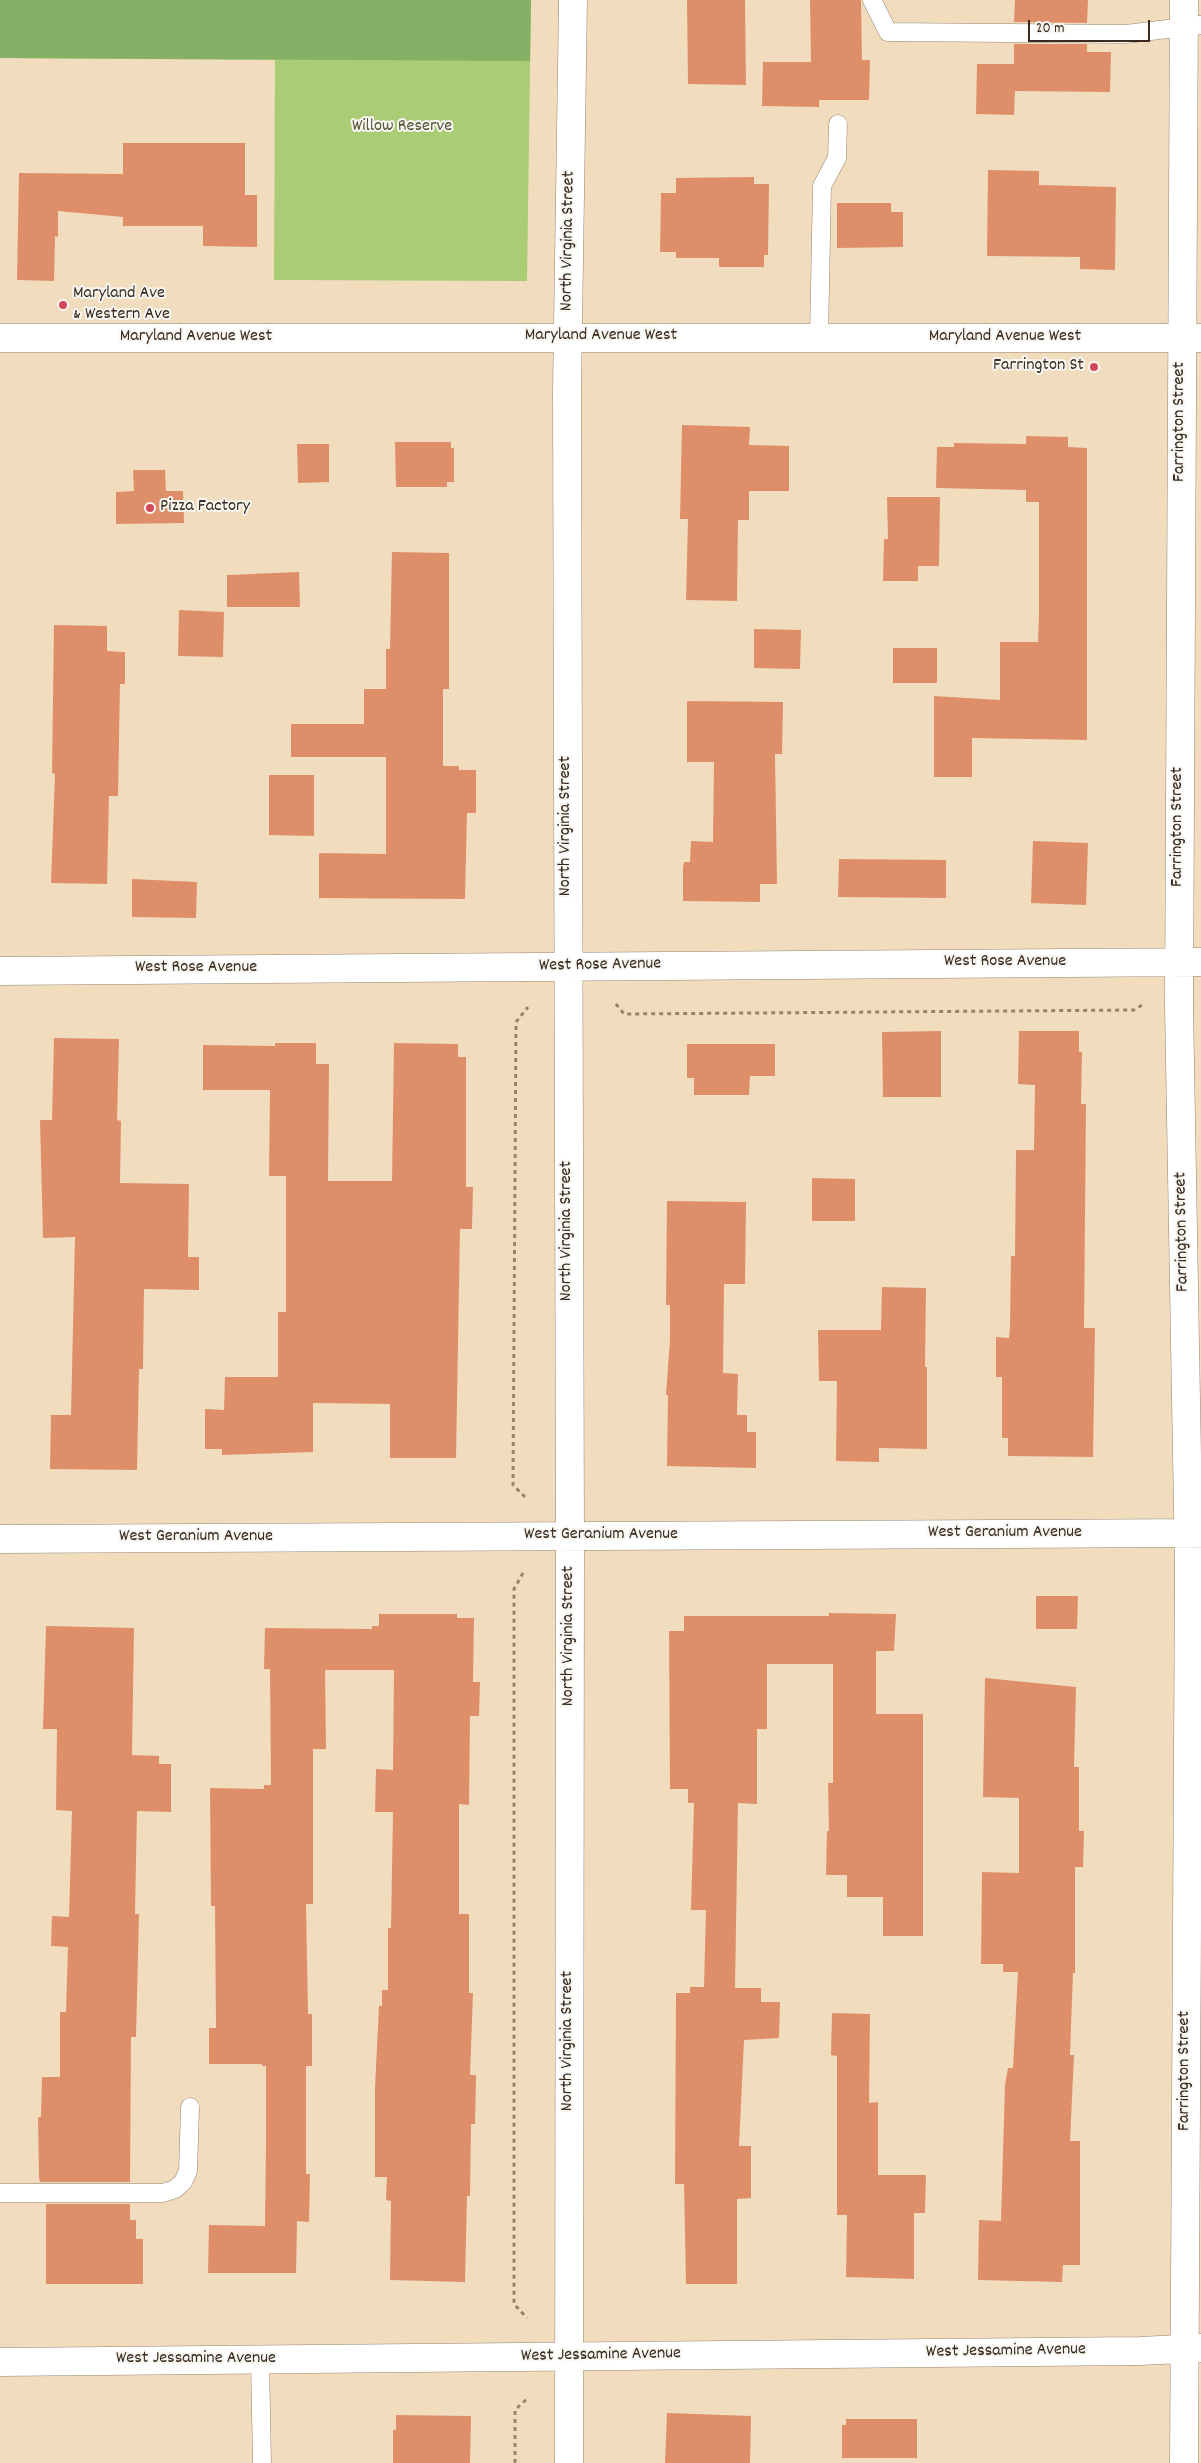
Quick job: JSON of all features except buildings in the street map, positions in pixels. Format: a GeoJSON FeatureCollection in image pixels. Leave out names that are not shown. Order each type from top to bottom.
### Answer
{"type":"FeatureCollection","features":[{"type":"Feature","properties":{"kind":"street","name":"North Virginia Street"},"geometry":{"type":"LineString","coordinates":[[569,2463],[568,338],[573,0]]}},
{"type":"Feature","properties":{"kind":"street","name":"Farrington Street"},"geometry":{"type":"LineString","coordinates":[[1184,0],[1192,27],[1190,962],[1195,1533],[1192,2349],[1184,2463]]}},
{"type":"Feature","properties":{"kind":"street","name":"Maryland Avenue West"},"geometry":{"type":"LineString","coordinates":[[0,338],[1192,338]]}},
{"type":"Feature","properties":{"kind":"street","name":"West Rose Avenue"},"geometry":{"type":"LineString","coordinates":[[0,971],[1190,962]]}},
{"type":"Feature","properties":{"kind":"street","name":"West Geranium Avenue"},"geometry":{"type":"LineString","coordinates":[[0,1539],[1195,1533]]}},
{"type":"Feature","properties":{"kind":"street","name":"West Jessamine Avenue"},"geometry":{"type":"LineString","coordinates":[[0,2362],[1192,2349]]}},
{"type":"Feature","properties":{"kind":"lane"},"geometry":{"type":"LineString","coordinates":[[872,0],[888,32],[1126,34],[1192,27]]}},
{"type":"Feature","properties":{"kind":"lane"},"geometry":{"type":"LineString","coordinates":[[819,338],[822,186],[838,158],[838,124]]}},
{"type":"Feature","properties":{"kind":"lane"},"geometry":{"type":"LineString","coordinates":[[0,2193],[163,2193],[175,2189],[182,2182],[188,2171],[190,2106]]}},
{"type":"Feature","properties":{"kind":"lane"},"geometry":{"type":"LineString","coordinates":[[260,2360],[262,2463]]}},
{"type":"Feature","properties":{"kind":"path"},"geometry":{"type":"LineString","coordinates":[[616,1004],[624,1014],[1134,1010],[1144,1003]]}},
{"type":"Feature","properties":{"kind":"path"},"geometry":{"type":"LineString","coordinates":[[525,1497],[513,1485],[513,1465],[516,1022],[528,1008]]}},
{"type":"Feature","properties":{"kind":"path"},"geometry":{"type":"LineString","coordinates":[[523,1572],[514,1589],[514,2304],[527,2318]]}},
{"type":"Feature","properties":{"kind":"path"},"geometry":{"type":"LineString","coordinates":[[515,2463],[515,2410],[529,2397]]}},
{"type":"Feature","properties":{"kind":"green space","name":"Willow Reserve"},"geometry":{"type":"Polygon","coordinates":[[[0,0],[531,0],[527,281],[274,280],[275,60],[0,58],[0,0]]]}},
{"type":"Feature","properties":{"kind":"green space"},"geometry":{"type":"Polygon","coordinates":[[[0,0],[531,0],[530,61],[0,58],[0,0]]]}},
{"type":"Feature","properties":{"kind":"place","name":"Maryland Ave & Western Ave"},"geometry":{"type":"Point","coordinates":[63,305]}},
{"type":"Feature","properties":{"kind":"place","name":"Farrington St"},"geometry":{"type":"Point","coordinates":[1094,367]}},
{"type":"Feature","properties":{"kind":"place","name":"Pizza Factory"},"geometry":{"type":"Point","coordinates":[150,508]}}]}
